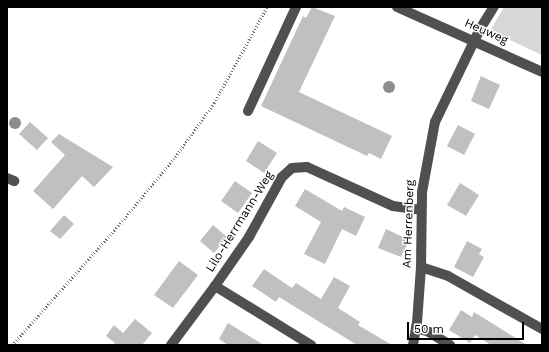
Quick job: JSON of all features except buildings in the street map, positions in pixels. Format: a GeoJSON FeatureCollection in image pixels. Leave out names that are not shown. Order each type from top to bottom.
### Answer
{"type":"FeatureCollection","features":[{"type":"Feature","properties":{"kind":"street"},"geometry":{"type":"LineString","coordinates":[[248,111],[296,7]]}},
{"type":"Feature","properties":{"kind":"street","name":"Heuweg"},"geometry":{"type":"LineString","coordinates":[[397,7],[542,72]]}},
{"type":"Feature","properties":{"kind":"street","name":"Am Herrenberg"},"geometry":{"type":"LineString","coordinates":[[413,345],[416,328],[421,267],[421,210],[425,169],[435,122],[474,42],[494,7]]}},
{"type":"Feature","properties":{"kind":"street","name":"Lilo-Herrmann-Weg"},"geometry":{"type":"LineString","coordinates":[[171,345],[249,237],[282,177],[292,168],[307,168],[393,206],[421,210]]}},
{"type":"Feature","properties":{"kind":"street"},"geometry":{"type":"LineString","coordinates":[[421,267],[448,276],[542,330]]}},
{"type":"Feature","properties":{"kind":"street","name":"Lilo-Herrmann-Weg"},"geometry":{"type":"LineString","coordinates":[[215,286],[311,345]]}},
{"type":"Feature","properties":{"kind":"street"},"geometry":{"type":"LineString","coordinates":[[416,328],[429,332],[450,345]]}},
{"type":"Feature","properties":{"kind":"path"},"geometry":{"type":"LineString","coordinates":[[12,345],[123,220],[175,157],[217,97],[267,7]]}},
{"type":"Feature","properties":{"kind":"shaded area"},"geometry":{"type":"Polygon","coordinates":[[[504,7],[542,7],[542,55],[490,31],[504,7]]]}}]}
